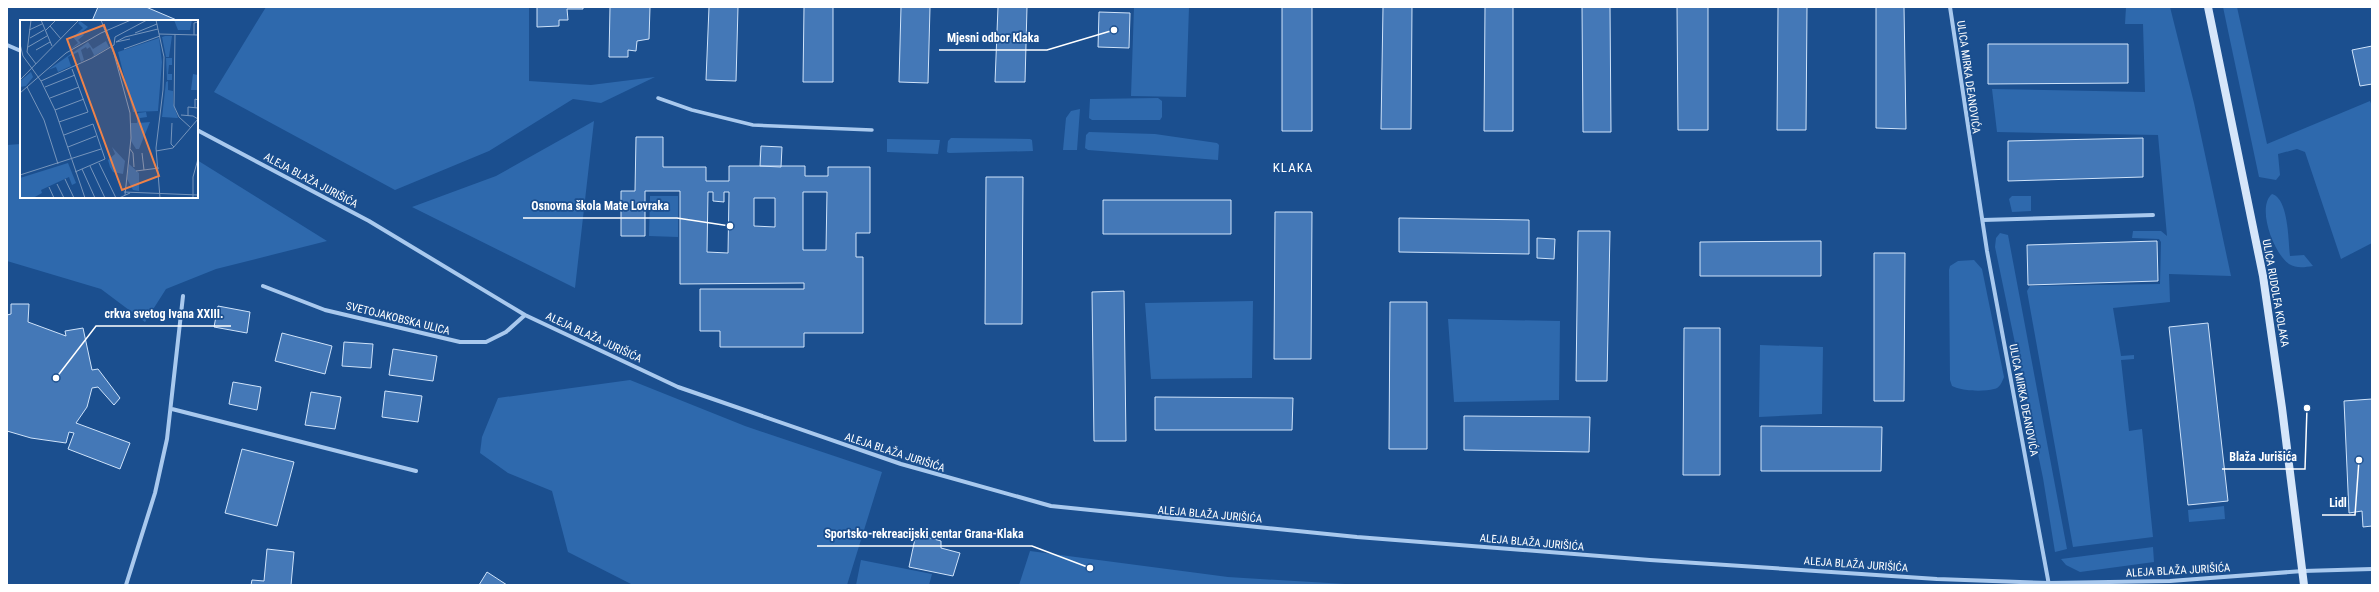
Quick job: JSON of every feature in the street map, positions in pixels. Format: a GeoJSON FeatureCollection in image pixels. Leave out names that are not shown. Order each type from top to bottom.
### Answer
{"type":"FeatureCollection","features":[{"type":"Feature","properties":{"kind":"main road","name":"ULICA RUDOLFA KOLAKA"},"geometry":{"type":"LineString","coordinates":[[2208,7],[2263,276],[2282,408],[2304,585]]}},
{"type":"Feature","properties":{"kind":"street","name":"ULICA MIRKA DEANOVIĆA"},"geometry":{"type":"LineString","coordinates":[[1950,7],[1987,251],[2049,584]]}},
{"type":"Feature","properties":{"kind":"street"},"geometry":{"type":"LineString","coordinates":[[7,45],[20,51]]}},
{"type":"Feature","properties":{"kind":"street"},"geometry":{"type":"LineString","coordinates":[[658,98],[692,110],[752,125],[872,130]]}},
{"type":"Feature","properties":{"kind":"street","name":"ALEJA BLAŽA JURIŠIĆA"},"geometry":{"type":"LineString","coordinates":[[198,131],[369,221],[525,315],[678,387],[901,464],[1051,506],[1329,535],[1634,559],[1937,579],[2049,584],[2170,581],[2302,571],[2372,569]]}},
{"type":"Feature","properties":{"kind":"street"},"geometry":{"type":"LineString","coordinates":[[1983,220],[2153,215]]}},
{"type":"Feature","properties":{"kind":"street","name":"SVETOJAKOBSKA ULICA"},"geometry":{"type":"LineString","coordinates":[[263,286],[325,310],[460,342],[486,342],[506,332],[525,315]]}},
{"type":"Feature","properties":{"kind":"street"},"geometry":{"type":"LineString","coordinates":[[126,585],[155,493],[172,409],[184,296]]}},
{"type":"Feature","properties":{"kind":"street"},"geometry":{"type":"LineString","coordinates":[[172,409],[416,471]]}},
{"type":"Feature","properties":{"kind":"shaded area"},"geometry":{"type":"Polygon","coordinates":[[[266,7],[529,7],[529,81],[591,85],[655,77],[601,103],[573,99],[489,151],[395,190],[214,92],[266,7]]]}},
{"type":"Feature","properties":{"kind":"shaded area"},"geometry":{"type":"Polygon","coordinates":[[[1134,7],[1189,7],[1186,97],[1131,96],[1134,7]]]}},
{"type":"Feature","properties":{"kind":"shaded area"},"geometry":{"type":"Polygon","coordinates":[[[2126,7],[2170,7],[2194,103],[2231,276],[2169,274],[2170,302],[2113,308],[2121,356],[2134,355],[2134,359],[2121,360],[2129,431],[2142,429],[2153,537],[2073,547],[2027,291],[2030,286],[2160,284],[2161,242],[2159,239],[2132,238],[2133,231],[2161,231],[2167,236],[2158,135],[1997,132],[1992,89],[2145,92],[2143,24],[2125,24],[2126,7]]]}},
{"type":"Feature","properties":{"kind":"shaded area"},"geometry":{"type":"Polygon","coordinates":[[[2223,7],[2237,7],[2267,144],[2370,101],[2372,106],[2372,243],[2341,259],[2305,152],[2297,149],[2278,154],[2280,175],[2276,180],[2259,177],[2223,7]]]}},
{"type":"Feature","properties":{"kind":"shaded area"},"geometry":{"type":"Polygon","coordinates":[[[1158,98],[1162,101],[1162,117],[1160,120],[1092,120],[1089,118],[1090,99],[1158,98]]]}},
{"type":"Feature","properties":{"kind":"shaded area"},"geometry":{"type":"Polygon","coordinates":[[[1080,109],[1077,150],[1063,150],[1066,118],[1071,111],[1080,109]]]}},
{"type":"Feature","properties":{"kind":"shaded area"},"geometry":{"type":"Polygon","coordinates":[[[594,121],[575,288],[412,207],[496,176],[594,121]]]}},
{"type":"Feature","properties":{"kind":"shaded area"},"geometry":{"type":"Polygon","coordinates":[[[1089,132],[1155,134],[1217,143],[1219,145],[1218,160],[1088,150],[1085,148],[1086,135],[1089,132]]]}},
{"type":"Feature","properties":{"kind":"shaded area"},"geometry":{"type":"Polygon","coordinates":[[[951,138],[1030,139],[1032,140],[1033,151],[949,153],[947,152],[948,141],[951,138]]]}},
{"type":"Feature","properties":{"kind":"shaded area"},"geometry":{"type":"Polygon","coordinates":[[[887,139],[940,140],[938,154],[887,152],[887,139]]]}},
{"type":"Feature","properties":{"kind":"shaded area"},"geometry":{"type":"Polygon","coordinates":[[[20,144],[20,198],[198,198],[198,161],[327,241],[216,269],[166,289],[145,322],[101,289],[7,261],[7,145],[20,144]]]}},
{"type":"Feature","properties":{"kind":"shaded area"},"geometry":{"type":"Polygon","coordinates":[[[2272,194],[2278,197],[2285,212],[2290,256],[2304,255],[2313,266],[2292,266],[2283,259],[2278,251],[2266,219],[2268,200],[2272,194]]]}},
{"type":"Feature","properties":{"kind":"shaded area"},"geometry":{"type":"Polygon","coordinates":[[[650,196],[678,196],[678,237],[649,236],[650,196]]]}},
{"type":"Feature","properties":{"kind":"shaded area"},"geometry":{"type":"Polygon","coordinates":[[[2012,196],[2031,196],[2031,211],[2012,212],[2009,199],[2012,196]]]}},
{"type":"Feature","properties":{"kind":"shaded area"},"geometry":{"type":"Polygon","coordinates":[[[2000,233],[2008,235],[2067,549],[2055,552],[2043,478],[1995,247],[1996,238],[2000,233]]]}},
{"type":"Feature","properties":{"kind":"shaded area"},"geometry":{"type":"Polygon","coordinates":[[[1974,260],[1982,269],[2004,377],[1998,387],[1994,389],[1966,390],[1956,388],[1952,386],[1950,380],[1949,270],[1950,266],[1958,261],[1974,260]]]}},
{"type":"Feature","properties":{"kind":"shaded area"},"geometry":{"type":"Polygon","coordinates":[[[1253,301],[1252,378],[1151,379],[1145,303],[1253,301]]]}},
{"type":"Feature","properties":{"kind":"shaded area"},"geometry":{"type":"Polygon","coordinates":[[[1448,319],[1560,321],[1559,400],[1454,402],[1448,319]]]}},
{"type":"Feature","properties":{"kind":"shaded area"},"geometry":{"type":"Polygon","coordinates":[[[1760,345],[1823,347],[1822,414],[1759,417],[1760,345]]]}},
{"type":"Feature","properties":{"kind":"shaded area"},"geometry":{"type":"Polygon","coordinates":[[[630,380],[745,426],[882,472],[847,585],[633,585],[568,552],[552,491],[508,473],[480,453],[482,437],[498,398],[630,380]]]}},
{"type":"Feature","properties":{"kind":"shaded area"},"geometry":{"type":"Polygon","coordinates":[[[2224,506],[2225,519],[2189,522],[2188,510],[2224,506]]]}},
{"type":"Feature","properties":{"kind":"shaded area"},"geometry":{"type":"Polygon","coordinates":[[[2153,547],[2154,562],[2080,572],[2066,565],[2061,559],[2153,547]]]}},
{"type":"Feature","properties":{"kind":"shaded area"},"geometry":{"type":"Polygon","coordinates":[[[1030,551],[1228,577],[1362,585],[1019,585],[1030,551]]]}},
{"type":"Feature","properties":{"kind":"shaded area"},"geometry":{"type":"Polygon","coordinates":[[[861,560],[932,574],[929,585],[856,585],[861,560]]]}},
{"type":"Feature","properties":{"kind":"building"},"geometry":{"type":"Polygon","coordinates":[[[98,7],[146,7],[177,20],[92,20],[98,7]]]}},
{"type":"Feature","properties":{"kind":"building"},"geometry":{"type":"Polygon","coordinates":[[[537,7],[583,7],[583,9],[567,9],[568,20],[559,20],[559,26],[537,27],[537,7]]]}},
{"type":"Feature","properties":{"kind":"building"},"geometry":{"type":"Polygon","coordinates":[[[610,7],[650,7],[649,39],[637,41],[636,51],[628,50],[628,57],[609,57],[610,7]]]}},
{"type":"Feature","properties":{"kind":"building"},"geometry":{"type":"Polygon","coordinates":[[[709,7],[738,7],[736,81],[706,80],[709,7]]]}},
{"type":"Feature","properties":{"kind":"building"},"geometry":{"type":"Polygon","coordinates":[[[804,7],[833,7],[833,82],[803,82],[804,7]]]}},
{"type":"Feature","properties":{"kind":"building"},"geometry":{"type":"Polygon","coordinates":[[[901,7],[930,7],[928,83],[899,82],[901,7]]]}},
{"type":"Feature","properties":{"kind":"building"},"geometry":{"type":"Polygon","coordinates":[[[998,7],[1027,7],[1025,82],[995,82],[998,7]]]}},
{"type":"Feature","properties":{"kind":"building"},"geometry":{"type":"Polygon","coordinates":[[[1282,7],[1312,7],[1312,131],[1282,131],[1282,7]]]}},
{"type":"Feature","properties":{"kind":"building"},"geometry":{"type":"Polygon","coordinates":[[[1383,7],[1412,7],[1411,129],[1381,129],[1383,7]]]}},
{"type":"Feature","properties":{"kind":"building"},"geometry":{"type":"Polygon","coordinates":[[[1485,7],[1513,7],[1513,131],[1484,131],[1485,7]]]}},
{"type":"Feature","properties":{"kind":"building"},"geometry":{"type":"Polygon","coordinates":[[[1582,7],[1610,7],[1611,132],[1583,132],[1582,7]]]}},
{"type":"Feature","properties":{"kind":"building"},"geometry":{"type":"Polygon","coordinates":[[[1677,7],[1708,7],[1708,130],[1678,130],[1677,7]]]}},
{"type":"Feature","properties":{"kind":"building"},"geometry":{"type":"Polygon","coordinates":[[[1778,7],[1807,7],[1806,130],[1777,130],[1778,7]]]}},
{"type":"Feature","properties":{"kind":"building"},"geometry":{"type":"Polygon","coordinates":[[[1876,7],[1904,7],[1906,129],[1876,128],[1876,7]]]}},
{"type":"Feature","properties":{"kind":"building"},"geometry":{"type":"Polygon","coordinates":[[[1099,12],[1130,13],[1129,48],[1098,47],[1099,12]]]}},
{"type":"Feature","properties":{"kind":"building"},"geometry":{"type":"Polygon","coordinates":[[[1988,44],[2128,44],[2128,83],[1988,84],[1988,44]]]}},
{"type":"Feature","properties":{"kind":"building"},"geometry":{"type":"Polygon","coordinates":[[[2372,46],[2372,84],[2360,86],[2352,50],[2372,46]]]}},
{"type":"Feature","properties":{"kind":"building"},"geometry":{"type":"Polygon","coordinates":[[[636,137],[663,137],[663,167],[706,167],[706,181],[729,181],[729,166],[805,166],[805,176],[828,176],[828,167],[870,167],[870,233],[856,233],[856,257],[863,257],[863,333],[804,333],[804,347],[720,347],[720,331],[700,331],[700,289],[804,289],[804,283],[680,284],[680,191],[645,191],[645,236],[621,236],[621,191],[635,191],[636,137]],[[708,192],[707,252],[728,253],[729,192],[724,192],[724,202],[713,201],[713,192],[708,192]],[[803,192],[803,250],[826,250],[827,192],[803,192]],[[754,198],[754,226],[775,227],[775,198],[754,198]]]}},
{"type":"Feature","properties":{"kind":"building"},"geometry":{"type":"Polygon","coordinates":[[[2143,138],[2143,177],[2008,181],[2008,141],[2143,138]]]}},
{"type":"Feature","properties":{"kind":"building"},"geometry":{"type":"Polygon","coordinates":[[[761,146],[782,147],[781,167],[760,166],[761,146]]]}},
{"type":"Feature","properties":{"kind":"building"},"geometry":{"type":"Polygon","coordinates":[[[986,177],[1023,177],[1022,324],[985,324],[986,177]]]}},
{"type":"Feature","properties":{"kind":"building"},"geometry":{"type":"Polygon","coordinates":[[[1103,200],[1231,200],[1231,234],[1103,234],[1103,200]]]}},
{"type":"Feature","properties":{"kind":"building"},"geometry":{"type":"Polygon","coordinates":[[[1275,212],[1312,212],[1311,359],[1274,359],[1275,212]]]}},
{"type":"Feature","properties":{"kind":"building"},"geometry":{"type":"Polygon","coordinates":[[[1399,218],[1529,220],[1529,254],[1399,252],[1399,218]]]}},
{"type":"Feature","properties":{"kind":"building"},"geometry":{"type":"Polygon","coordinates":[[[1578,231],[1610,231],[1607,381],[1576,381],[1578,231]]]}},
{"type":"Feature","properties":{"kind":"building"},"geometry":{"type":"Polygon","coordinates":[[[1537,238],[1555,239],[1554,259],[1537,258],[1537,238]]]}},
{"type":"Feature","properties":{"kind":"building"},"geometry":{"type":"Polygon","coordinates":[[[1821,241],[1821,276],[1700,276],[1700,242],[1821,241]]]}},
{"type":"Feature","properties":{"kind":"building"},"geometry":{"type":"Polygon","coordinates":[[[2157,241],[2158,281],[2028,285],[2027,245],[2157,241]]]}},
{"type":"Feature","properties":{"kind":"building"},"geometry":{"type":"Polygon","coordinates":[[[1874,253],[1905,253],[1904,401],[1874,401],[1874,253]]]}},
{"type":"Feature","properties":{"kind":"building"},"geometry":{"type":"Polygon","coordinates":[[[1124,291],[1126,441],[1094,441],[1092,292],[1124,291]]]}},
{"type":"Feature","properties":{"kind":"building"},"geometry":{"type":"Polygon","coordinates":[[[1390,302],[1427,302],[1427,449],[1389,449],[1390,302]]]}},
{"type":"Feature","properties":{"kind":"building"},"geometry":{"type":"Polygon","coordinates":[[[11,304],[29,304],[28,322],[66,336],[65,331],[83,328],[92,370],[98,369],[120,398],[114,405],[98,387],[92,388],[87,407],[76,423],[130,443],[120,469],[68,449],[74,433],[69,432],[66,443],[31,438],[7,431],[7,315],[11,314],[11,304]]]}},
{"type":"Feature","properties":{"kind":"building"},"geometry":{"type":"Polygon","coordinates":[[[218,306],[250,312],[247,333],[214,327],[218,306]]]}},
{"type":"Feature","properties":{"kind":"building"},"geometry":{"type":"Polygon","coordinates":[[[2208,323],[2228,501],[2188,505],[2169,327],[2208,323]]]}},
{"type":"Feature","properties":{"kind":"building"},"geometry":{"type":"Polygon","coordinates":[[[1684,328],[1720,328],[1720,475],[1683,475],[1684,328]]]}},
{"type":"Feature","properties":{"kind":"building"},"geometry":{"type":"Polygon","coordinates":[[[282,333],[332,346],[325,374],[275,361],[282,333]]]}},
{"type":"Feature","properties":{"kind":"building"},"geometry":{"type":"Polygon","coordinates":[[[344,342],[373,344],[371,368],[342,366],[344,342]]]}},
{"type":"Feature","properties":{"kind":"building"},"geometry":{"type":"Polygon","coordinates":[[[393,349],[437,356],[433,381],[389,375],[393,349]]]}},
{"type":"Feature","properties":{"kind":"building"},"geometry":{"type":"Polygon","coordinates":[[[233,382],[261,387],[257,410],[229,404],[233,382]]]}},
{"type":"Feature","properties":{"kind":"building"},"geometry":{"type":"Polygon","coordinates":[[[385,391],[422,396],[418,422],[382,417],[385,391]]]}},
{"type":"Feature","properties":{"kind":"building"},"geometry":{"type":"Polygon","coordinates":[[[311,392],[341,397],[335,429],[305,425],[311,392]]]}},
{"type":"Feature","properties":{"kind":"building"},"geometry":{"type":"Polygon","coordinates":[[[1155,397],[1293,398],[1292,430],[1155,430],[1155,397]]]}},
{"type":"Feature","properties":{"kind":"building"},"geometry":{"type":"Polygon","coordinates":[[[2372,399],[2372,526],[2363,527],[2362,511],[2349,513],[2344,401],[2372,399]]]}},
{"type":"Feature","properties":{"kind":"building"},"geometry":{"type":"Polygon","coordinates":[[[1464,416],[1590,417],[1589,452],[1464,450],[1464,416]]]}},
{"type":"Feature","properties":{"kind":"building"},"geometry":{"type":"Polygon","coordinates":[[[1761,426],[1882,427],[1881,471],[1761,471],[1761,426]]]}},
{"type":"Feature","properties":{"kind":"building"},"geometry":{"type":"Polygon","coordinates":[[[242,449],[294,462],[277,526],[225,513],[242,449]]]}},
{"type":"Feature","properties":{"kind":"building"},"geometry":{"type":"Polygon","coordinates":[[[916,534],[941,541],[941,548],[960,553],[953,576],[909,567],[916,534]]]}},
{"type":"Feature","properties":{"kind":"building"},"geometry":{"type":"Polygon","coordinates":[[[267,549],[294,552],[291,585],[251,585],[252,580],[264,581],[267,549]]]}},
{"type":"Feature","properties":{"kind":"building"},"geometry":{"type":"Polygon","coordinates":[[[487,572],[507,585],[479,585],[487,572]]]}},
{"type":"Feature","properties":{"kind":"place","name":"Mjesni odbor Klaka"},"geometry":{"type":"Point","coordinates":[1114,30]}},
{"type":"Feature","properties":{"kind":"place","name":"Osnovna škola Mate Lovraka"},"geometry":{"type":"Point","coordinates":[730,226]}},
{"type":"Feature","properties":{"kind":"place","name":"crkva svetog Ivana XXIII."},"geometry":{"type":"Point","coordinates":[56,378]}},
{"type":"Feature","properties":{"kind":"place","name":"Blaža Jurišića"},"geometry":{"type":"Point","coordinates":[2307,408]}},
{"type":"Feature","properties":{"kind":"place","name":"Lidl"},"geometry":{"type":"Point","coordinates":[2359,460]}},
{"type":"Feature","properties":{"kind":"place","name":"Sportsko-rekreacijski centar Grana-Klaka"},"geometry":{"type":"Point","coordinates":[1090,568]}},
{"type":"Feature","properties":{"kind":"district","name":"KLAKA"},"geometry":{"type":"Point","coordinates":[1293,167]}}]}
